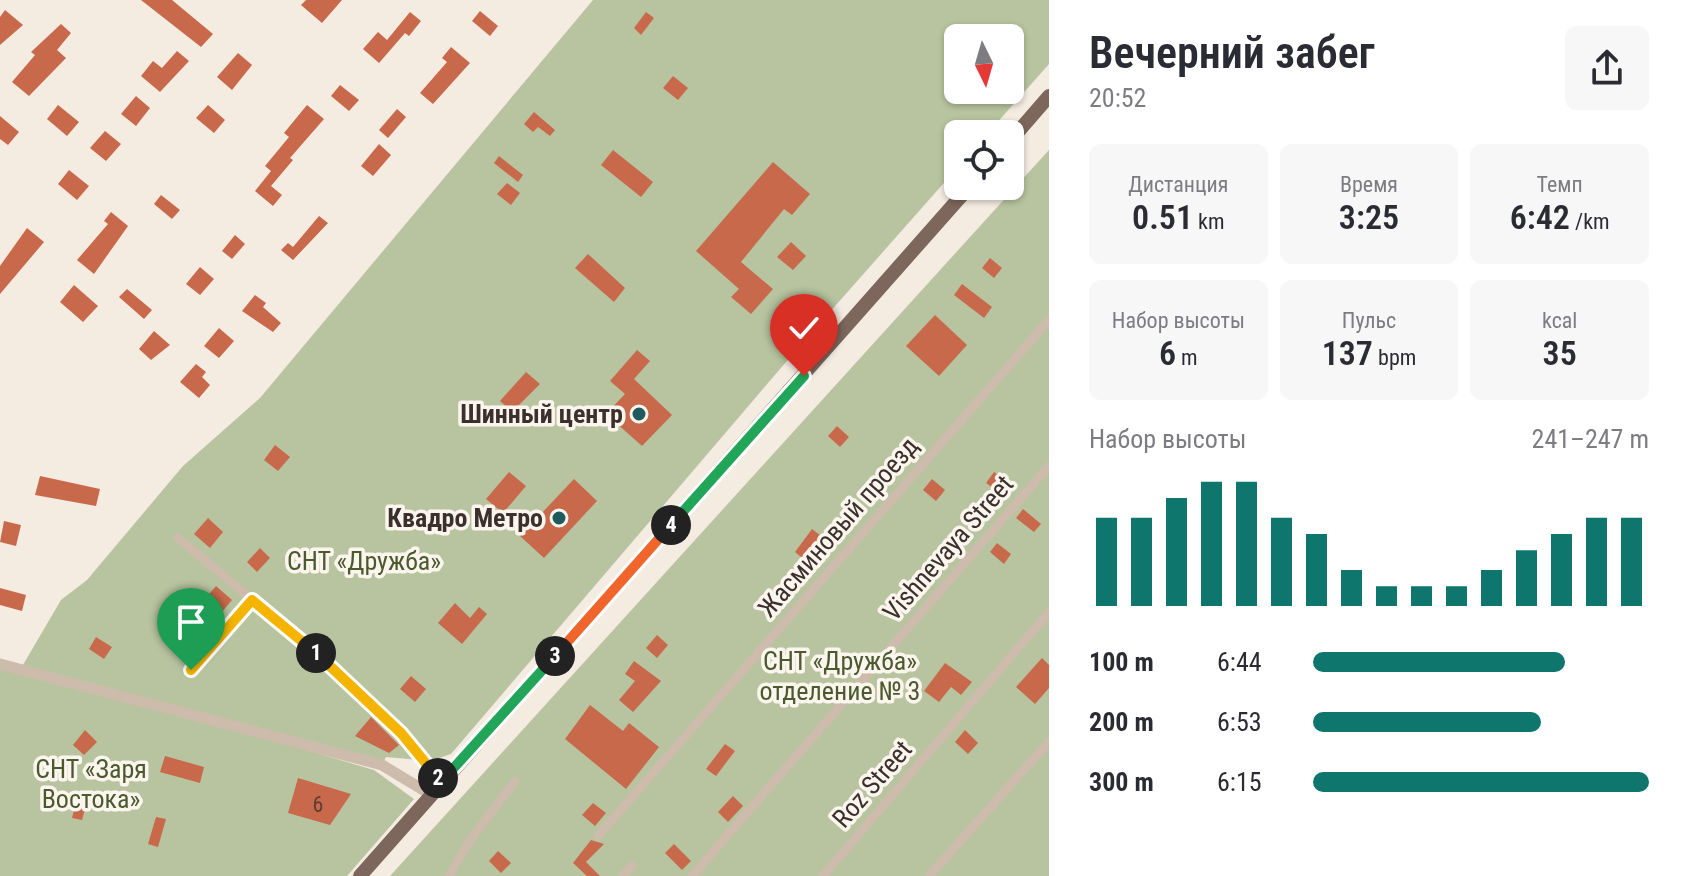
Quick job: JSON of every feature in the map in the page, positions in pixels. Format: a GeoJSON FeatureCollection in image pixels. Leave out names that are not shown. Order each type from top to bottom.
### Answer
{"type":"FeatureCollection","features":[{"type":"Feature","properties":{"kind":"main road"},"geometry":{"type":"LineString","coordinates":[[1024,125],[1049,96]]}},
{"type":"Feature","properties":{"kind":"main road"},"geometry":{"type":"LineString","coordinates":[[360,876],[958,200]]}},
{"type":"Feature","properties":{"kind":"street","name":"Жасминовый проезд"},"geometry":{"type":"LineString","coordinates":[[598,836],[1049,320]]}},
{"type":"Feature","properties":{"kind":"street","name":"Vishnevaya Street"},"geometry":{"type":"LineString","coordinates":[[692,876],[1049,466]]}},
{"type":"Feature","properties":{"kind":"street"},"geometry":{"type":"LineString","coordinates":[[178,538],[327,662],[401,733],[441,782]]}},
{"type":"Feature","properties":{"kind":"street"},"geometry":{"type":"LineString","coordinates":[[191,670],[252,600]]}},
{"type":"Feature","properties":{"kind":"street","name":"Roz Street"},"geometry":{"type":"LineString","coordinates":[[823,876],[1049,612]]}},
{"type":"Feature","properties":{"kind":"street"},"geometry":{"type":"LineString","coordinates":[[0,664],[382,765],[430,794]]}},
{"type":"Feature","properties":{"kind":"street"},"geometry":{"type":"LineString","coordinates":[[929,876],[1049,742]]}},
{"type":"Feature","properties":{"kind":"street"},"geometry":{"type":"LineString","coordinates":[[449,876],[468,843],[515,781]]}},
{"type":"Feature","properties":{"kind":"street"},"geometry":{"type":"LineString","coordinates":[[623,876],[632,866]]}},
{"type":"Feature","properties":{"kind":"green space","name":"СНТ «Дружба»"},"geometry":{"type":"Polygon","coordinates":[[[593,0],[1049,0],[1049,64],[1024,92],[1024,24],[944,24],[944,104],[1014,104],[999,120],[944,120],[944,183],[798,348],[451,754],[430,761],[386,757],[383,763],[229,727],[374,770],[414,799],[347,876],[0,876],[0,664],[20,670],[61,600],[87,580],[183,466],[260,398],[593,0]]]}},
{"type":"Feature","properties":{"kind":"green space","name":"СНТ «Дружба» отделение № 3"},"geometry":{"type":"Polygon","coordinates":[[[1049,150],[1049,876],[390,876],[1004,200],[1024,200],[1024,178],[1049,150]]]}},
{"type":"Feature","properties":{"kind":"building"},"geometry":{"type":"Polygon","coordinates":[[[141,0],[172,0],[213,34],[201,47],[141,0]]]}},
{"type":"Feature","properties":{"kind":"building"},"geometry":{"type":"Polygon","coordinates":[[[306,0],[342,0],[322,23],[301,5],[306,0]]]}},
{"type":"Feature","properties":{"kind":"building"},"geometry":{"type":"Polygon","coordinates":[[[5,10],[23,25],[0,45],[0,17],[5,10]]]}},
{"type":"Feature","properties":{"kind":"building"},"geometry":{"type":"Polygon","coordinates":[[[480,11],[498,26],[490,36],[472,21],[480,11]]]}},
{"type":"Feature","properties":{"kind":"building"},"geometry":{"type":"Polygon","coordinates":[[[410,12],[421,21],[409,36],[405,33],[379,63],[363,49],[378,32],[387,40],[410,12]]]}},
{"type":"Feature","properties":{"kind":"building"},"geometry":{"type":"Polygon","coordinates":[[[646,12],[654,18],[641,35],[634,28],[646,12]]]}},
{"type":"Feature","properties":{"kind":"building"},"geometry":{"type":"Polygon","coordinates":[[[61,24],[71,33],[57,50],[66,58],[29,96],[12,82],[35,55],[31,52],[61,24]]]}},
{"type":"Feature","properties":{"kind":"building"},"geometry":{"type":"Polygon","coordinates":[[[451,47],[470,63],[433,104],[420,93],[447,62],[442,58],[451,47]]]}},
{"type":"Feature","properties":{"kind":"building"},"geometry":{"type":"Polygon","coordinates":[[[177,51],[189,61],[160,92],[141,76],[153,61],[162,68],[177,51]]]}},
{"type":"Feature","properties":{"kind":"building"},"geometry":{"type":"Polygon","coordinates":[[[238,53],[252,65],[232,90],[217,77],[238,53]]]}},
{"type":"Feature","properties":{"kind":"building"},"geometry":{"type":"Polygon","coordinates":[[[673,76],[688,88],[678,100],[663,88],[673,76]]]}},
{"type":"Feature","properties":{"kind":"building"},"geometry":{"type":"Polygon","coordinates":[[[340,85],[359,100],[349,111],[331,96],[340,85]]]}},
{"type":"Feature","properties":{"kind":"building"},"geometry":{"type":"Polygon","coordinates":[[[136,96],[150,108],[136,126],[121,114],[136,96]]]}},
{"type":"Feature","properties":{"kind":"building"},"geometry":{"type":"Polygon","coordinates":[[[58,105],[79,122],[67,136],[47,119],[58,105]]]}},
{"type":"Feature","properties":{"kind":"building"},"geometry":{"type":"Polygon","coordinates":[[[208,105],[225,120],[214,133],[196,118],[208,105]]]}},
{"type":"Feature","properties":{"kind":"building"},"geometry":{"type":"Polygon","coordinates":[[[307,105],[324,119],[290,158],[293,160],[271,186],[282,195],[273,206],[255,191],[271,171],[265,166],[289,137],[284,133],[307,105]]]}},
{"type":"Feature","properties":{"kind":"building"},"geometry":{"type":"Polygon","coordinates":[[[397,109],[406,117],[388,138],[379,130],[397,109]]]}},
{"type":"Feature","properties":{"kind":"building"},"geometry":{"type":"Polygon","coordinates":[[[534,112],[555,130],[550,136],[538,127],[533,132],[524,124],[534,112]]]}},
{"type":"Feature","properties":{"kind":"building"},"geometry":{"type":"Polygon","coordinates":[[[0,116],[19,132],[8,145],[0,139],[0,116]]]}},
{"type":"Feature","properties":{"kind":"building"},"geometry":{"type":"Polygon","coordinates":[[[105,131],[121,144],[106,161],[90,148],[105,131]]]}},
{"type":"Feature","properties":{"kind":"building"},"geometry":{"type":"Polygon","coordinates":[[[379,144],[391,155],[373,176],[361,166],[379,144]]]}},
{"type":"Feature","properties":{"kind":"building"},"geometry":{"type":"Polygon","coordinates":[[[613,150],[653,182],[641,197],[601,165],[613,150]]]}},
{"type":"Feature","properties":{"kind":"building"},"geometry":{"type":"Polygon","coordinates":[[[499,156],[523,175],[518,182],[494,163],[499,156]]]}},
{"type":"Feature","properties":{"kind":"building"},"geometry":{"type":"Polygon","coordinates":[[[773,162],[810,194],[792,215],[784,209],[741,262],[773,289],[751,314],[731,297],[739,289],[696,251],[773,162]]]}},
{"type":"Feature","properties":{"kind":"building"},"geometry":{"type":"Polygon","coordinates":[[[69,170],[89,186],[77,200],[58,184],[69,170]]]}},
{"type":"Feature","properties":{"kind":"building"},"geometry":{"type":"Polygon","coordinates":[[[507,183],[520,193],[511,205],[497,194],[507,183]]]}},
{"type":"Feature","properties":{"kind":"building"},"geometry":{"type":"Polygon","coordinates":[[[161,195],[180,210],[172,219],[154,204],[161,195]]]}},
{"type":"Feature","properties":{"kind":"building"},"geometry":{"type":"Polygon","coordinates":[[[111,212],[128,226],[94,274],[77,260],[108,224],[104,221],[111,212]]]}},
{"type":"Feature","properties":{"kind":"building"},"geometry":{"type":"Polygon","coordinates":[[[319,216],[328,223],[293,260],[281,250],[288,243],[293,247],[319,216]]]}},
{"type":"Feature","properties":{"kind":"building"},"geometry":{"type":"Polygon","coordinates":[[[27,228],[44,242],[0,294],[0,266],[27,228]]]}},
{"type":"Feature","properties":{"kind":"building"},"geometry":{"type":"Polygon","coordinates":[[[235,235],[245,244],[232,259],[222,251],[235,235]]]}},
{"type":"Feature","properties":{"kind":"building"},"geometry":{"type":"Polygon","coordinates":[[[791,242],[806,256],[793,270],[777,257],[791,242]]]}},
{"type":"Feature","properties":{"kind":"building"},"geometry":{"type":"Polygon","coordinates":[[[588,254],[625,288],[614,302],[575,268],[588,254]]]}},
{"type":"Feature","properties":{"kind":"building"},"geometry":{"type":"Polygon","coordinates":[[[990,258],[1002,268],[994,278],[982,268],[990,258]]]}},
{"type":"Feature","properties":{"kind":"building"},"geometry":{"type":"Polygon","coordinates":[[[200,267],[214,279],[200,295],[186,284],[200,267]]]}},
{"type":"Feature","properties":{"kind":"building"},"geometry":{"type":"Polygon","coordinates":[[[962,284],[992,307],[984,318],[954,295],[962,284]]]}},
{"type":"Feature","properties":{"kind":"building"},"geometry":{"type":"Polygon","coordinates":[[[74,285],[98,306],[83,322],[60,302],[74,285]]]}},
{"type":"Feature","properties":{"kind":"building"},"geometry":{"type":"Polygon","coordinates":[[[127,289],[152,310],[144,319],[119,297],[127,289]]]}},
{"type":"Feature","properties":{"kind":"building"},"geometry":{"type":"Polygon","coordinates":[[[255,295],[266,303],[263,307],[281,323],[273,332],[242,311],[255,295]]]}},
{"type":"Feature","properties":{"kind":"building"},"geometry":{"type":"Polygon","coordinates":[[[935,315],[967,345],[939,376],[906,346],[935,315]]]}},
{"type":"Feature","properties":{"kind":"building"},"geometry":{"type":"Polygon","coordinates":[[[219,328],[234,341],[219,358],[204,346],[219,328]]]}},
{"type":"Feature","properties":{"kind":"building"},"geometry":{"type":"Polygon","coordinates":[[[154,331],[170,345],[151,360],[139,349],[154,331]]]}},
{"type":"Feature","properties":{"kind":"building","name":"Шинный центр"},"geometry":{"type":"Polygon","coordinates":[[[637,350],[650,361],[634,379],[672,415],[642,446],[606,414],[625,394],[610,381],[637,350]]]}},
{"type":"Feature","properties":{"kind":"building"},"geometry":{"type":"Polygon","coordinates":[[[196,364],[206,372],[202,377],[210,385],[199,398],[180,382],[196,364]]]}},
{"type":"Feature","properties":{"kind":"building"},"geometry":{"type":"Polygon","coordinates":[[[526,372],[540,384],[512,412],[500,401],[526,372]]]}},
{"type":"Feature","properties":{"kind":"building"},"geometry":{"type":"Polygon","coordinates":[[[837,426],[849,437],[840,447],[828,436],[837,426]]]}},
{"type":"Feature","properties":{"kind":"building"},"geometry":{"type":"Polygon","coordinates":[[[275,445],[290,457],[278,471],[264,460],[275,445]]]}},
{"type":"Feature","properties":{"kind":"building"},"geometry":{"type":"Polygon","coordinates":[[[509,472],[526,486],[503,513],[486,499],[509,472]]]}},
{"type":"Feature","properties":{"kind":"building"},"geometry":{"type":"Polygon","coordinates":[[[994,472],[1011,484],[1003,495],[986,483],[994,472]]]}},
{"type":"Feature","properties":{"kind":"building"},"geometry":{"type":"Polygon","coordinates":[[[40,476],[100,489],[96,506],[35,495],[40,476]]]}},
{"type":"Feature","properties":{"kind":"building","name":"Квадро Метро"},"geometry":{"type":"Polygon","coordinates":[[[574,479],[597,501],[544,558],[520,536],[574,479]]]}},
{"type":"Feature","properties":{"kind":"building"},"geometry":{"type":"Polygon","coordinates":[[[932,479],[945,490],[936,501],[923,490],[932,479]]]}},
{"type":"Feature","properties":{"kind":"building"},"geometry":{"type":"Polygon","coordinates":[[[1023,509],[1041,524],[1034,532],[1016,518],[1023,509]]]}},
{"type":"Feature","properties":{"kind":"building"},"geometry":{"type":"Polygon","coordinates":[[[208,518],[223,532],[210,548],[194,534],[208,518]]]}},
{"type":"Feature","properties":{"kind":"building"},"geometry":{"type":"Polygon","coordinates":[[[4,521],[21,525],[16,546],[0,542],[4,521]]]}},
{"type":"Feature","properties":{"kind":"building"},"geometry":{"type":"Polygon","coordinates":[[[812,529],[825,539],[807,562],[795,552],[812,529]]]}},
{"type":"Feature","properties":{"kind":"building"},"geometry":{"type":"Polygon","coordinates":[[[997,543],[1011,554],[1004,564],[990,552],[997,543]]]}},
{"type":"Feature","properties":{"kind":"building"},"geometry":{"type":"Polygon","coordinates":[[[260,548],[270,558],[257,572],[247,562],[260,548]]]}},
{"type":"Feature","properties":{"kind":"building"},"geometry":{"type":"Polygon","coordinates":[[[216,586],[232,600],[215,620],[199,606],[216,586]]]}},
{"type":"Feature","properties":{"kind":"building"},"geometry":{"type":"Polygon","coordinates":[[[0,588],[26,595],[22,611],[0,605],[0,588]]]}},
{"type":"Feature","properties":{"kind":"building"},"geometry":{"type":"Polygon","coordinates":[[[455,603],[470,618],[479,607],[487,614],[462,644],[438,623],[455,603]]]}},
{"type":"Feature","properties":{"kind":"building"},"geometry":{"type":"Polygon","coordinates":[[[657,635],[668,645],[657,658],[646,648],[657,635]]]}},
{"type":"Feature","properties":{"kind":"building"},"geometry":{"type":"Polygon","coordinates":[[[96,637],[112,647],[104,659],[89,649],[96,637]]]}},
{"type":"Feature","properties":{"kind":"building"},"geometry":{"type":"Polygon","coordinates":[[[1042,658],[1049,665],[1049,688],[1035,704],[1016,687],[1042,658]]]}},
{"type":"Feature","properties":{"kind":"building"},"geometry":{"type":"Polygon","coordinates":[[[634,661],[661,681],[633,712],[619,700],[635,681],[625,674],[634,661]]]}},
{"type":"Feature","properties":{"kind":"building"},"geometry":{"type":"Polygon","coordinates":[[[945,663],[972,682],[961,695],[951,687],[939,702],[924,691],[945,663]]]}},
{"type":"Feature","properties":{"kind":"building"},"geometry":{"type":"Polygon","coordinates":[[[411,676],[426,689],[415,702],[400,689],[411,676]]]}},
{"type":"Feature","properties":{"kind":"building"},"geometry":{"type":"Polygon","coordinates":[[[590,705],[623,731],[629,723],[659,747],[626,789],[565,739],[590,705]]]}},
{"type":"Feature","properties":{"kind":"building"},"geometry":{"type":"Polygon","coordinates":[[[371,717],[399,745],[389,753],[355,736],[371,717]]]}},
{"type":"Feature","properties":{"kind":"building"},"geometry":{"type":"Polygon","coordinates":[[[85,730],[97,742],[84,755],[73,745],[85,730]]]}},
{"type":"Feature","properties":{"kind":"building"},"geometry":{"type":"Polygon","coordinates":[[[965,730],[978,743],[968,754],[955,742],[965,730]]]}},
{"type":"Feature","properties":{"kind":"building"},"geometry":{"type":"Polygon","coordinates":[[[725,744],[735,751],[716,776],[706,769],[725,744]]]}},
{"type":"Feature","properties":{"kind":"building"},"geometry":{"type":"Polygon","coordinates":[[[165,756],[204,767],[200,783],[160,772],[165,756]]]}},
{"type":"Feature","properties":{"kind":"building"},"geometry":{"type":"Polygon","coordinates":[[[298,778],[351,794],[330,825],[288,813],[298,778]]]}},
{"type":"Feature","properties":{"kind":"building"},"geometry":{"type":"Polygon","coordinates":[[[733,796],[743,806],[728,822],[718,812],[733,796]]]}},
{"type":"Feature","properties":{"kind":"building"},"geometry":{"type":"Polygon","coordinates":[[[77,799],[87,802],[82,820],[72,818],[77,799]]]}},
{"type":"Feature","properties":{"kind":"building"},"geometry":{"type":"Polygon","coordinates":[[[593,803],[606,813],[595,826],[582,815],[593,803]]]}},
{"type":"Feature","properties":{"kind":"building"},"geometry":{"type":"Polygon","coordinates":[[[156,817],[166,819],[158,847],[148,844],[156,817]]]}},
{"type":"Feature","properties":{"kind":"building"},"geometry":{"type":"Polygon","coordinates":[[[591,840],[604,844],[586,862],[600,876],[587,876],[573,863],[591,840]]]}},
{"type":"Feature","properties":{"kind":"building"},"geometry":{"type":"Polygon","coordinates":[[[674,844],[691,861],[682,870],[665,853],[674,844]]]}},
{"type":"Feature","properties":{"kind":"building"},"geometry":{"type":"Polygon","coordinates":[[[498,851],[511,863],[501,873],[489,861],[498,851]]]}},
{"type":"Feature","properties":{"kind":"place","name":"Шинный центр"},"geometry":{"type":"Point","coordinates":[639,414]}},
{"type":"Feature","properties":{"kind":"place","name":"Квадро Метро"},"geometry":{"type":"Point","coordinates":[559,518]}},
{"type":"Feature","properties":{"kind":"route"},"geometry":{"type":"LineString","coordinates":[[191,670],[252,600],[327,662],[401,733],[441,782],[804,376]]}},
{"type":"Feature","properties":{"kind":"park label","name":"СНТ «Заря Востока»"},"geometry":{"type":"Point","coordinates":[91,784]}}]}
